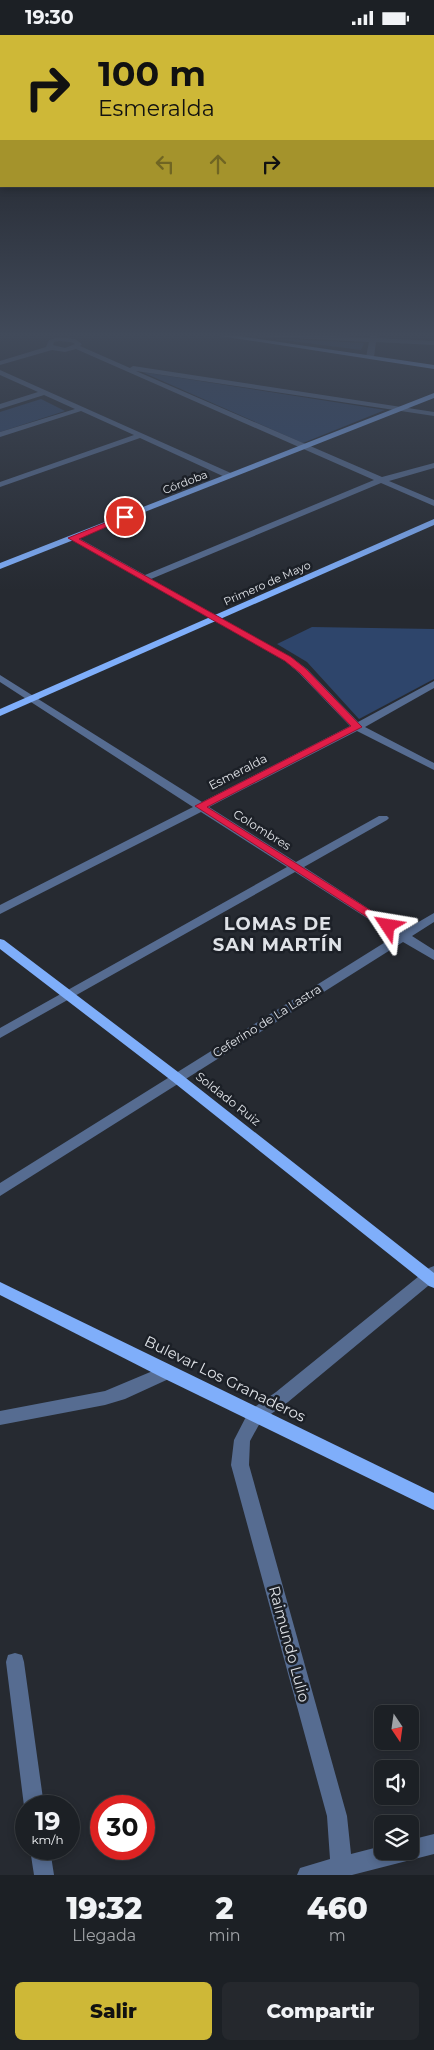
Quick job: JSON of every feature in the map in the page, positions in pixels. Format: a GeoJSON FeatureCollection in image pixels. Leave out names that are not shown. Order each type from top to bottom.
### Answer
{"type":"FeatureCollection","features":[{"type":"Feature","properties":{"kind":"main road","name":"Córdoba"},"geometry":{"type":"LineString","coordinates":[[0,566],[376,419]]}},
{"type":"Feature","properties":{"kind":"main road","name":"Primero de Mayo"},"geometry":{"type":"LineString","coordinates":[[0,713],[434,522]]}},
{"type":"Feature","properties":{"kind":"main road","name":"Soldado Ruiz"},"geometry":{"type":"LineString","coordinates":[[0,943],[432,1277]]}},
{"type":"Feature","properties":{"kind":"main road","name":"Bulevar Los Granaderos"},"geometry":{"type":"LineString","coordinates":[[0,1288],[255,1416],[434,1502]]}},
{"type":"Feature","properties":{"kind":"street"},"geometry":{"type":"LineString","coordinates":[[0,435],[50,419]]}},
{"type":"Feature","properties":{"kind":"street"},"geometry":{"type":"LineString","coordinates":[[103,419],[230,476]]}},
{"type":"Feature","properties":{"kind":"street"},"geometry":{"type":"LineString","coordinates":[[239,419],[434,503]]}},
{"type":"Feature","properties":{"kind":"street"},"geometry":{"type":"LineString","coordinates":[[0,485],[140,436]]}},
{"type":"Feature","properties":{"kind":"street"},"geometry":{"type":"LineString","coordinates":[[145,578],[381,480],[434,465]]}},
{"type":"Feature","properties":{"kind":"street"},"geometry":{"type":"LineString","coordinates":[[72,538],[296,664],[357,727],[434,767]]}},
{"type":"Feature","properties":{"kind":"street","name":"Colombres"},"geometry":{"type":"LineString","coordinates":[[0,678],[434,955]]}},
{"type":"Feature","properties":{"kind":"street","name":"Esmeralda"},"geometry":{"type":"LineString","coordinates":[[0,910],[357,727],[434,684]]}},
{"type":"Feature","properties":{"kind":"street"},"geometry":{"type":"LineString","coordinates":[[0,1034],[383,818]]}},
{"type":"Feature","properties":{"kind":"street","name":"Ceferino de La Lastra"},"geometry":{"type":"LineString","coordinates":[[0,1190],[434,917]]}},
{"type":"Feature","properties":{"kind":"street"},"geometry":{"type":"LineString","coordinates":[[255,1416],[282,1397],[432,1277]]}},
{"type":"Feature","properties":{"kind":"street"},"geometry":{"type":"LineString","coordinates":[[0,1418],[105,1399],[167,1372]]}},
{"type":"Feature","properties":{"kind":"street","name":"Raimundo Lulio"},"geometry":{"type":"LineString","coordinates":[[255,1416],[242,1440],[240,1465],[337,1816],[342,1871]]}},
{"type":"Feature","properties":{"kind":"street"},"geometry":{"type":"LineString","coordinates":[[15,1662],[33,1795]]}},
{"type":"Feature","properties":{"kind":"street"},"geometry":{"type":"LineString","coordinates":[[419,1848],[434,1844]]}},
{"type":"Feature","properties":{"kind":"street"},"geometry":{"type":"LineString","coordinates":[[42,1860],[44,1875]]}},
{"type":"Feature","properties":{"kind":"street"},"geometry":{"type":"LineString","coordinates":[[307,1875],[342,1871],[377,1860]]}},
{"type":"Feature","properties":{"kind":"shaded area"},"geometry":{"type":"Polygon","coordinates":[[[0,419],[41,419],[0,432],[0,419]]]}},
{"type":"Feature","properties":{"kind":"shaded area"},"geometry":{"type":"Polygon","coordinates":[[[248,419],[363,419],[303,443],[248,419]]]}},
{"type":"Feature","properties":{"kind":"shaded area"},"geometry":{"type":"Polygon","coordinates":[[[312,627],[434,629],[434,679],[359,719],[307,662],[277,644],[312,627]]]}},
{"type":"Feature","properties":{"kind":"district","name":"LOMAS DE SAN MARTÍN"},"geometry":{"type":"Point","coordinates":[278,934]}},
{"type":"Feature","properties":{"kind":"route"},"geometry":{"type":"LineString","coordinates":[[125,517],[72,538],[296,664],[357,727],[200,806],[388,926]]}}]}
